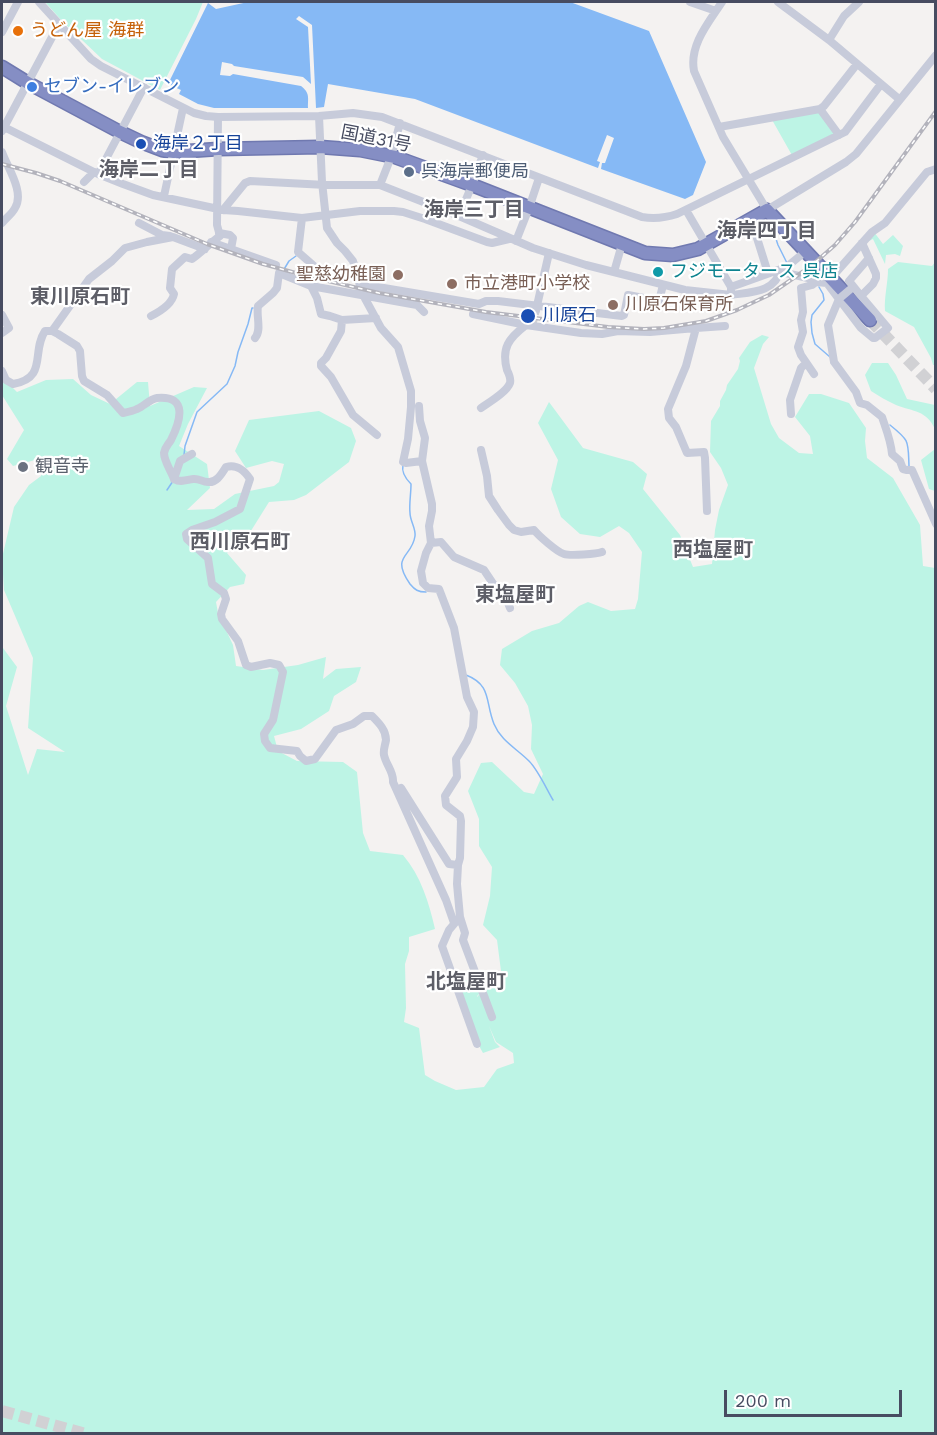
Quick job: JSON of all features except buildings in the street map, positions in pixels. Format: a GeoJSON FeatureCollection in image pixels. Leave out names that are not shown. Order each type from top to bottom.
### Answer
{"type":"FeatureCollection","features":[{"type":"Feature","properties":{"kind":"highway","name":"国道31号"},"geometry":{"type":"LineString","coordinates":[[2,67],[28,83],[152,147],[174,152],[320,147],[360,150],[391,157],[472,185],[645,253],[673,255],[690,251],[707,245],[767,210]]}},
{"type":"Feature","properties":{"kind":"highway"},"geometry":{"type":"LineString","coordinates":[[767,210],[870,320]]}},
{"type":"Feature","properties":{"kind":"street"},"geometry":{"type":"LineString","coordinates":[[2,32],[18,2]]}},
{"type":"Feature","properties":{"kind":"street"},"geometry":{"type":"LineString","coordinates":[[39,2],[91,59],[183,108],[206,116],[218,117],[319,116],[353,113],[382,117],[652,219],[667,217],[686,210],[845,132],[881,84]]}},
{"type":"Feature","properties":{"kind":"street"},"geometry":{"type":"LineString","coordinates":[[690,2],[716,11]]}},
{"type":"Feature","properties":{"kind":"street"},"geometry":{"type":"LineString","coordinates":[[722,2],[697,42],[692,63],[723,137],[767,210],[846,162],[855,154],[936,55]]}},
{"type":"Feature","properties":{"kind":"street"},"geometry":{"type":"LineString","coordinates":[[778,2],[829,40],[899,99]]}},
{"type":"Feature","properties":{"kind":"street"},"geometry":{"type":"LineString","coordinates":[[829,40],[844,16],[859,2]]}},
{"type":"Feature","properties":{"kind":"street"},"geometry":{"type":"LineString","coordinates":[[59,24],[2,128],[96,173],[153,195],[220,210],[302,218],[368,211],[394,211],[425,219],[487,242],[513,240]]}},
{"type":"Feature","properties":{"kind":"street"},"geometry":{"type":"LineString","coordinates":[[719,127],[820,109],[857,64]]}},
{"type":"Feature","properties":{"kind":"street"},"geometry":{"type":"LineString","coordinates":[[84,182],[96,173],[144,87]]}},
{"type":"Feature","properties":{"kind":"street"},"geometry":{"type":"LineString","coordinates":[[164,196],[183,108]]}},
{"type":"Feature","properties":{"kind":"street"},"geometry":{"type":"LineString","coordinates":[[820,109],[839,135]]}},
{"type":"Feature","properties":{"kind":"street"},"geometry":{"type":"LineString","coordinates":[[319,116],[327,228],[353,261],[362,293],[381,328],[398,347],[411,392],[408,439],[403,462],[422,461]]}},
{"type":"Feature","properties":{"kind":"street"},"geometry":{"type":"LineString","coordinates":[[151,316],[174,298],[170,288],[172,269],[185,257],[192,259],[220,236],[217,225],[220,210],[218,117]]}},
{"type":"Feature","properties":{"kind":"street"},"geometry":{"type":"LineString","coordinates":[[380,185],[391,157],[400,123]]}},
{"type":"Feature","properties":{"kind":"street"},"geometry":{"type":"LineString","coordinates":[[2,152],[6,169],[17,189],[18,201],[16,208],[2,223]]}},
{"type":"Feature","properties":{"kind":"street"},"geometry":{"type":"LineString","coordinates":[[459,216],[483,155]]}},
{"type":"Feature","properties":{"kind":"street"},"geometry":{"type":"LineString","coordinates":[[831,278],[872,232],[885,223],[927,172],[936,169]]}},
{"type":"Feature","properties":{"kind":"street"},"geometry":{"type":"LineString","coordinates":[[513,240],[530,208],[539,178]]}},
{"type":"Feature","properties":{"kind":"street"},"geometry":{"type":"LineString","coordinates":[[220,210],[247,182],[380,185],[549,253],[596,268],[685,290],[761,290],[775,283],[784,268]]}},
{"type":"Feature","properties":{"kind":"street"},"geometry":{"type":"LineString","coordinates":[[686,210],[731,291]]}},
{"type":"Feature","properties":{"kind":"street"},"geometry":{"type":"LineString","coordinates":[[302,218],[298,252],[314,266],[311,286],[321,314],[342,320],[376,318]]}},
{"type":"Feature","properties":{"kind":"street"},"geometry":{"type":"LineString","coordinates":[[752,219],[768,273]]}},
{"type":"Feature","properties":{"kind":"street"},"geometry":{"type":"LineString","coordinates":[[139,223],[162,235],[231,249],[276,265]]}},
{"type":"Feature","properties":{"kind":"street"},"geometry":{"type":"LineString","coordinates":[[219,233],[230,235],[231,249]]}},
{"type":"Feature","properties":{"kind":"street"},"geometry":{"type":"LineString","coordinates":[[52,331],[89,279],[125,248],[173,237]]}},
{"type":"Feature","properties":{"kind":"street"},"geometry":{"type":"LineString","coordinates":[[861,296],[876,279],[876,274],[862,243]]}},
{"type":"Feature","properties":{"kind":"street"},"geometry":{"type":"LineString","coordinates":[[614,272],[622,244]]}},
{"type":"Feature","properties":{"kind":"street"},"geometry":{"type":"LineString","coordinates":[[731,291],[784,268],[806,251]]}},
{"type":"Feature","properties":{"kind":"street"},"geometry":{"type":"LineString","coordinates":[[536,308],[549,253]]}},
{"type":"Feature","properties":{"kind":"street"},"geometry":{"type":"LineString","coordinates":[[814,374],[798,347],[803,332],[801,288],[814,283],[827,283],[861,328],[875,338],[888,327],[849,281],[869,258]]}},
{"type":"Feature","properties":{"kind":"street"},"geometry":{"type":"LineString","coordinates":[[784,268],[814,283]]}},
{"type":"Feature","properties":{"kind":"street"},"geometry":{"type":"LineString","coordinates":[[255,338],[259,332],[258,306],[277,288],[279,273],[311,286],[417,305],[424,312]]}},
{"type":"Feature","properties":{"kind":"street"},"geometry":{"type":"LineString","coordinates":[[360,284],[479,304],[486,301],[622,316],[628,295],[659,301],[663,285]]}},
{"type":"Feature","properties":{"kind":"street"},"geometry":{"type":"LineString","coordinates":[[853,286],[840,298],[828,325],[833,360],[856,392],[860,403],[867,405],[884,421],[891,440],[892,454],[900,461],[903,469],[910,470],[936,524]]}},
{"type":"Feature","properties":{"kind":"street"},"geometry":{"type":"LineString","coordinates":[[473,314],[526,325],[591,334],[725,326]]}},
{"type":"Feature","properties":{"kind":"street"},"geometry":{"type":"LineString","coordinates":[[2,315],[9,328],[2,333]]}},
{"type":"Feature","properties":{"kind":"street"},"geometry":{"type":"LineString","coordinates":[[342,320],[341,331],[321,366],[331,377],[353,415],[377,435]]}},
{"type":"Feature","properties":{"kind":"street"},"geometry":{"type":"LineString","coordinates":[[481,408],[509,386],[511,380],[504,359],[505,350],[510,340],[526,325]]}},
{"type":"Feature","properties":{"kind":"street"},"geometry":{"type":"LineString","coordinates":[[696,328],[686,366],[672,396],[668,415],[687,453],[704,452],[707,511]]}},
{"type":"Feature","properties":{"kind":"street"},"geometry":{"type":"LineString","coordinates":[[2,372],[6,380],[13,384],[25,382],[34,373],[41,337],[45,331],[52,331],[77,346],[80,351],[84,381],[107,395],[123,413],[135,410],[155,398],[173,398],[176,401],[180,414],[171,440],[165,448],[164,456],[174,479],[179,482],[197,478],[207,482],[213,481],[219,478],[226,467],[231,465],[239,467],[250,479],[240,509],[215,522],[192,530],[186,536],[208,558],[212,584],[224,593],[226,598],[222,620],[238,641],[246,665],[251,667],[270,663],[279,665],[283,672],[273,720],[264,734],[265,741],[270,748],[297,751],[306,761],[315,759],[336,730],[353,724],[364,716],[372,716],[383,728],[386,739],[383,753],[387,765],[449,864],[458,865]]}},
{"type":"Feature","properties":{"kind":"street"},"geometry":{"type":"LineString","coordinates":[[791,414],[790,400],[801,368],[806,363]]}},
{"type":"Feature","properties":{"kind":"street"},"geometry":{"type":"LineString","coordinates":[[419,406],[425,438],[422,461],[432,504],[429,526],[431,543],[421,571],[423,583],[428,588],[439,589],[454,628],[467,697],[474,712],[470,734],[456,759],[457,777],[445,796],[446,805],[460,816],[461,821],[457,920],[449,930],[442,946],[477,1044]]}},
{"type":"Feature","properties":{"kind":"street"},"geometry":{"type":"LineString","coordinates":[[481,450],[489,496],[514,530],[521,532],[534,530],[564,554],[602,552]]}},
{"type":"Feature","properties":{"kind":"street"},"geometry":{"type":"LineString","coordinates":[[174,479],[180,461],[192,454]]}},
{"type":"Feature","properties":{"kind":"street"},"geometry":{"type":"LineString","coordinates":[[431,543],[441,542],[454,557],[484,570],[494,585],[505,595],[510,608]]}},
{"type":"Feature","properties":{"kind":"street"},"geometry":{"type":"LineString","coordinates":[[394,777],[393,782],[446,900],[465,933],[463,940],[492,1017]]}},
{"type":"Feature","properties":{"kind":"green space"},"geometry":{"type":"Polygon","coordinates":[[[45,2],[203,2],[160,90],[102,59],[45,2]]]}},
{"type":"Feature","properties":{"kind":"green space"},"geometry":{"type":"Polygon","coordinates":[[[820,110],[837,135],[793,157],[771,118],[820,110]]]}},
{"type":"Feature","properties":{"kind":"green space"},"geometry":{"type":"Polygon","coordinates":[[[874,232],[883,244],[893,235],[903,246],[900,256],[886,255],[885,264],[873,239],[869,241],[874,232]]]}},
{"type":"Feature","properties":{"kind":"green space"},"geometry":{"type":"Polygon","coordinates":[[[898,262],[932,266],[935,262],[935,365],[914,327],[885,311],[888,269],[898,262]]]}},
{"type":"Feature","properties":{"kind":"green space"},"geometry":{"type":"Polygon","coordinates":[[[762,335],[769,337],[763,344],[754,368],[771,424],[779,438],[799,453],[813,454],[810,436],[795,417],[809,394],[821,394],[849,403],[866,428],[867,458],[893,478],[920,525],[923,566],[935,568],[935,1433],[2,1433],[3,648],[17,667],[6,706],[28,775],[37,749],[65,752],[28,728],[33,658],[4,590],[2,558],[14,507],[29,485],[41,476],[46,457],[13,466],[7,459],[24,430],[2,395],[2,377],[17,392],[46,380],[73,379],[91,395],[110,404],[137,382],[148,382],[150,406],[194,387],[207,388],[179,446],[207,464],[210,488],[187,510],[214,509],[235,494],[274,486],[279,482],[284,464],[272,461],[246,468],[235,451],[249,420],[319,411],[351,428],[356,441],[349,462],[306,495],[294,500],[269,502],[249,534],[227,553],[246,575],[244,584],[230,587],[216,602],[218,613],[233,645],[236,666],[263,670],[298,665],[326,657],[323,679],[336,669],[361,667],[356,682],[334,696],[329,711],[301,729],[274,736],[278,751],[297,761],[343,762],[357,772],[363,833],[370,851],[403,855],[419,881],[435,929],[409,937],[409,951],[405,964],[404,1022],[419,1028],[425,1075],[456,1090],[484,1087],[497,1069],[514,1063],[513,1053],[496,1042],[489,1026],[495,1042],[500,1047],[483,1053],[456,983],[477,977],[482,991],[477,997],[501,971],[497,940],[483,925],[490,896],[492,867],[479,846],[479,819],[468,791],[481,763],[492,762],[524,792],[534,794],[543,774],[531,749],[532,725],[528,706],[515,683],[500,665],[502,649],[532,631],[559,623],[579,606],[588,602],[611,611],[635,609],[638,599],[642,552],[629,533],[619,526],[600,537],[580,534],[561,517],[551,489],[558,460],[538,423],[549,402],[583,448],[633,462],[647,474],[643,489],[680,535],[693,567],[712,564],[719,510],[728,485],[721,468],[710,452],[711,421],[720,406],[727,385],[738,369],[739,358],[750,342],[762,335]]]}},
{"type":"Feature","properties":{"kind":"green space"},"geometry":{"type":"Polygon","coordinates":[[[872,363],[888,363],[907,399],[935,405],[935,429],[928,418],[923,415],[896,405],[871,391],[865,375],[872,363]]]}},
{"type":"Feature","properties":{"kind":"green space"},"geometry":{"type":"Polygon","coordinates":[[[935,449],[935,491],[929,489],[921,460],[935,449]]]}},
{"type":"Feature","properties":{"kind":"water"},"geometry":{"type":"Polygon","coordinates":[[[248,2],[570,2],[649,31],[706,162],[693,195],[685,199],[601,169],[614,138],[607,135],[597,161],[600,162],[598,168],[415,99],[328,84],[324,107],[316,108],[312,25],[299,16],[296,19],[308,27],[311,84],[303,77],[222,62],[220,75],[233,74],[301,86],[307,93],[308,108],[214,108],[198,104],[179,94],[181,90],[168,84],[208,3],[216,9],[248,2]]]}},
{"type":"Feature","properties":{"kind":"waterway"},"geometry":{"type":"LineString","coordinates":[[771,224],[787,263]]}},
{"type":"Feature","properties":{"kind":"waterway"},"geometry":{"type":"LineString","coordinates":[[283,271],[289,261],[296,256]]}},
{"type":"Feature","properties":{"kind":"waterway"},"geometry":{"type":"LineString","coordinates":[[819,287],[824,300],[812,315],[812,333],[815,344],[830,357]]}},
{"type":"Feature","properties":{"kind":"waterway"},"geometry":{"type":"LineString","coordinates":[[184,455],[197,412],[227,384],[253,308]]}},
{"type":"Feature","properties":{"kind":"waterway"},"geometry":{"type":"LineString","coordinates":[[890,425],[907,442],[909,466]]}},
{"type":"Feature","properties":{"kind":"waterway"},"geometry":{"type":"LineString","coordinates":[[403,465],[403,473],[411,484],[410,513],[415,536],[404,557],[402,567],[404,575],[412,586],[419,591],[426,592]]}},
{"type":"Feature","properties":{"kind":"waterway"},"geometry":{"type":"LineString","coordinates":[[167,490],[173,481]]}},
{"type":"Feature","properties":{"kind":"waterway"},"geometry":{"type":"LineString","coordinates":[[466,675],[484,689],[497,730],[532,765],[553,800]]}},
{"type":"Feature","properties":{"kind":"tunnel"},"geometry":{"type":"LineString","coordinates":[[532,326],[536,310]]}},
{"type":"Feature","properties":{"kind":"tunnel"},"geometry":{"type":"LineString","coordinates":[[870,320],[936,389]]}},
{"type":"Feature","properties":{"kind":"tunnel"},"geometry":{"type":"LineString","coordinates":[[2,1411],[86,1434]]}},
{"type":"Feature","properties":{"kind":"railway"},"geometry":{"type":"LineString","coordinates":[[2,164],[60,181],[207,244],[263,264],[307,276],[379,293],[486,312],[608,327],[664,328],[706,321],[737,310],[769,295],[811,266],[835,245],[855,222],[936,111]]}},
{"type":"Feature","properties":{"kind":"place","name":"うどん屋 海群"},"geometry":{"type":"Point","coordinates":[18,31]}},
{"type":"Feature","properties":{"kind":"place","name":"セブン-イレブン"},"geometry":{"type":"Point","coordinates":[32,87]}},
{"type":"Feature","properties":{"kind":"place","name":"海岸２丁目"},"geometry":{"type":"Point","coordinates":[141,144]}},
{"type":"Feature","properties":{"kind":"place","name":"呉海岸郵便局"},"geometry":{"type":"Point","coordinates":[409,172]}},
{"type":"Feature","properties":{"kind":"place","name":"フジモータース 呉店"},"geometry":{"type":"Point","coordinates":[658,272]}},
{"type":"Feature","properties":{"kind":"place","name":"聖慈幼稚園"},"geometry":{"type":"Point","coordinates":[398,275]}},
{"type":"Feature","properties":{"kind":"place","name":"市立港町小学校"},"geometry":{"type":"Point","coordinates":[452,284]}},
{"type":"Feature","properties":{"kind":"place","name":"川原石保育所"},"geometry":{"type":"Point","coordinates":[613,305]}},
{"type":"Feature","properties":{"kind":"place","name":"川原石"},"geometry":{"type":"Point","coordinates":[528,316]}},
{"type":"Feature","properties":{"kind":"place","name":"観音寺"},"geometry":{"type":"Point","coordinates":[23,467]}},
{"type":"Feature","properties":{"kind":"district","name":"海岸二丁目"},"geometry":{"type":"Point","coordinates":[149,170]}},
{"type":"Feature","properties":{"kind":"district","name":"海岸三丁目"},"geometry":{"type":"Point","coordinates":[474,210]}},
{"type":"Feature","properties":{"kind":"district","name":"海岸四丁目"},"geometry":{"type":"Point","coordinates":[767,231]}},
{"type":"Feature","properties":{"kind":"district","name":"東川原石町"},"geometry":{"type":"Point","coordinates":[80,297]}},
{"type":"Feature","properties":{"kind":"district","name":"西川原石町"},"geometry":{"type":"Point","coordinates":[240,542]}},
{"type":"Feature","properties":{"kind":"district","name":"西塩屋町"},"geometry":{"type":"Point","coordinates":[713,550]}},
{"type":"Feature","properties":{"kind":"district","name":"東塩屋町"},"geometry":{"type":"Point","coordinates":[515,595]}},
{"type":"Feature","properties":{"kind":"district","name":"北塩屋町"},"geometry":{"type":"Point","coordinates":[466,982]}}]}
